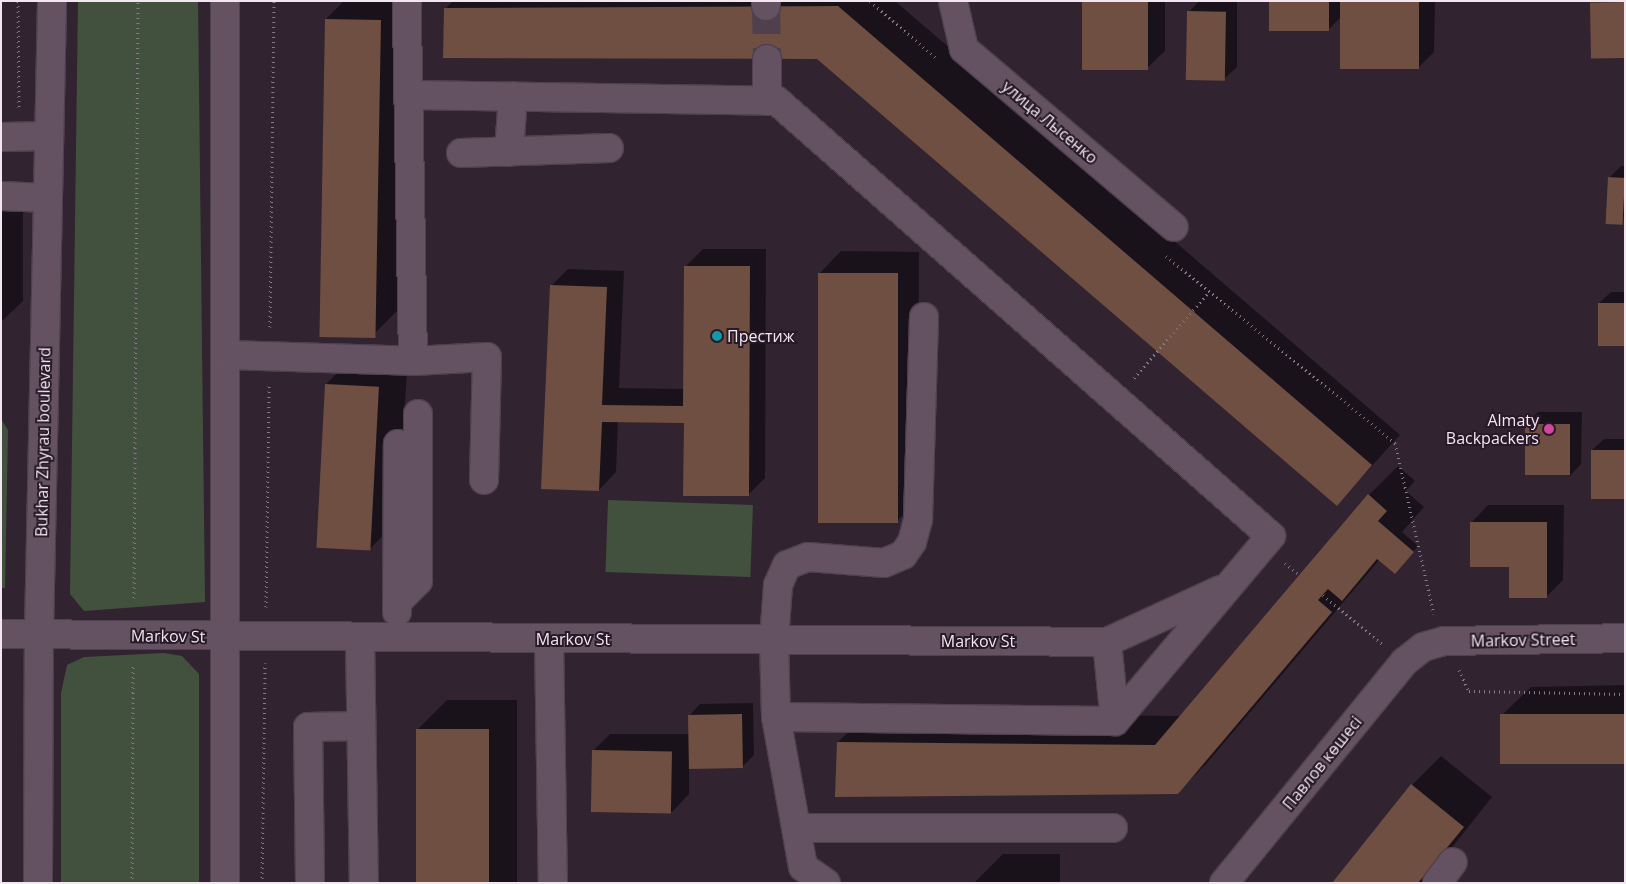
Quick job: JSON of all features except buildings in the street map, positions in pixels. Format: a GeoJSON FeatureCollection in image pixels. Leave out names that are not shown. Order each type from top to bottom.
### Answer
{"type":"FeatureCollection","features":[{"type":"Feature","properties":{"kind":"street","name":"Bukhar Zhyrau boulevard"},"geometry":{"type":"LineString","coordinates":[[38,883],[38,634],[52,1]]}},
{"type":"Feature","properties":{"kind":"street"},"geometry":{"type":"LineString","coordinates":[[225,1],[227,355],[225,883]]}},
{"type":"Feature","properties":{"kind":"street"},"geometry":{"type":"LineString","coordinates":[[407,1],[413,361]]}},
{"type":"Feature","properties":{"kind":"street","name":"улица Лысенко"},"geometry":{"type":"LineString","coordinates":[[953,1],[964,49],[1174,227]]}},
{"type":"Feature","properties":{"kind":"street"},"geometry":{"type":"LineString","coordinates":[[767,59],[767,101]]}},
{"type":"Feature","properties":{"kind":"street"},"geometry":{"type":"LineString","coordinates":[[408,95],[777,101],[1271,536],[1115,721]]}},
{"type":"Feature","properties":{"kind":"street"},"geometry":{"type":"LineString","coordinates":[[509,152],[513,96]]}},
{"type":"Feature","properties":{"kind":"street"},"geometry":{"type":"LineString","coordinates":[[1,137],[49,136]]}},
{"type":"Feature","properties":{"kind":"street"},"geometry":{"type":"LineString","coordinates":[[461,153],[609,148]]}},
{"type":"Feature","properties":{"kind":"street"},"geometry":{"type":"LineString","coordinates":[[1,196],[48,198]]}},
{"type":"Feature","properties":{"kind":"street"},"geometry":{"type":"LineString","coordinates":[[826,883],[803,867],[776,716],[774,640],[778,586],[787,565],[808,558],[884,563],[903,555],[912,542],[918,519],[924,317]]}},
{"type":"Feature","properties":{"kind":"street"},"geometry":{"type":"LineString","coordinates":[[227,355],[413,361],[487,357],[484,480]]}},
{"type":"Feature","properties":{"kind":"street"},"geometry":{"type":"LineString","coordinates":[[397,602],[418,581],[418,414]]}},
{"type":"Feature","properties":{"kind":"street"},"geometry":{"type":"LineString","coordinates":[[397,638],[398,444]]}},
{"type":"Feature","properties":{"kind":"street"},"geometry":{"type":"LineString","coordinates":[[1115,721],[1107,642],[1229,586]]}},
{"type":"Feature","properties":{"kind":"street"},"geometry":{"type":"LineString","coordinates":[[1,634],[38,634]]}},
{"type":"Feature","properties":{"kind":"street","name":"Markov St"},"geometry":{"type":"LineString","coordinates":[[38,634],[265,638],[1107,642]]}},
{"type":"Feature","properties":{"kind":"street"},"geometry":{"type":"LineString","coordinates":[[360,638],[364,883]]}},
{"type":"Feature","properties":{"kind":"street"},"geometry":{"type":"LineString","coordinates":[[549,638],[553,883]]}},
{"type":"Feature","properties":{"kind":"street","name":"Markov Street"},"geometry":{"type":"LineString","coordinates":[[1424,650],[1625,638]]}},
{"type":"Feature","properties":{"kind":"street","name":"Павлов көшесі"},"geometry":{"type":"LineString","coordinates":[[1224,883],[1424,650]]}},
{"type":"Feature","properties":{"kind":"street"},"geometry":{"type":"LineString","coordinates":[[776,716],[1115,721]]}},
{"type":"Feature","properties":{"kind":"street"},"geometry":{"type":"LineString","coordinates":[[310,883],[308,727],[362,726]]}},
{"type":"Feature","properties":{"kind":"street"},"geometry":{"type":"LineString","coordinates":[[796,828],[1113,828]]}},
{"type":"Feature","properties":{"kind":"path"},"geometry":{"type":"LineString","coordinates":[[134,598],[138,1]]}},
{"type":"Feature","properties":{"kind":"path"},"geometry":{"type":"LineString","coordinates":[[262,883],[274,1]]}},
{"type":"Feature","properties":{"kind":"path"},"geometry":{"type":"LineString","coordinates":[[1116,399],[1209,292],[1395,443],[1434,615],[1424,650]]}},
{"type":"Feature","properties":{"kind":"path"},"geometry":{"type":"LineString","coordinates":[[1323,595],[1424,650],[1469,691],[1625,694]]}},
{"type":"Feature","properties":{"kind":"path"},"geometry":{"type":"LineString","coordinates":[[132,883],[133,658]]}},
{"type":"Feature","properties":{"kind":"green space"},"geometry":{"type":"Polygon","coordinates":[[[78,1],[198,1],[205,602],[84,611],[70,594],[78,1]]]}},
{"type":"Feature","properties":{"kind":"green space"},"geometry":{"type":"Polygon","coordinates":[[[1,419],[8,430],[5,588],[1,588],[1,419]]]}},
{"type":"Feature","properties":{"kind":"green space"},"geometry":{"type":"Polygon","coordinates":[[[608,500],[753,505],[750,577],[605,572],[608,500]]]}},
{"type":"Feature","properties":{"kind":"green space"},"geometry":{"type":"Polygon","coordinates":[[[164,653],[182,656],[199,674],[199,883],[61,883],[61,693],[67,665],[84,657],[164,653]]]}},
{"type":"Feature","properties":{"kind":"tunnel"},"geometry":{"type":"LineString","coordinates":[[766,6],[767,59]]}},
{"type":"Feature","properties":{"kind":"place","name":"Престиж"},"geometry":{"type":"Point","coordinates":[717,336]}},
{"type":"Feature","properties":{"kind":"place","name":"Almaty Backpackers"},"geometry":{"type":"Point","coordinates":[1549,429]}}]}
